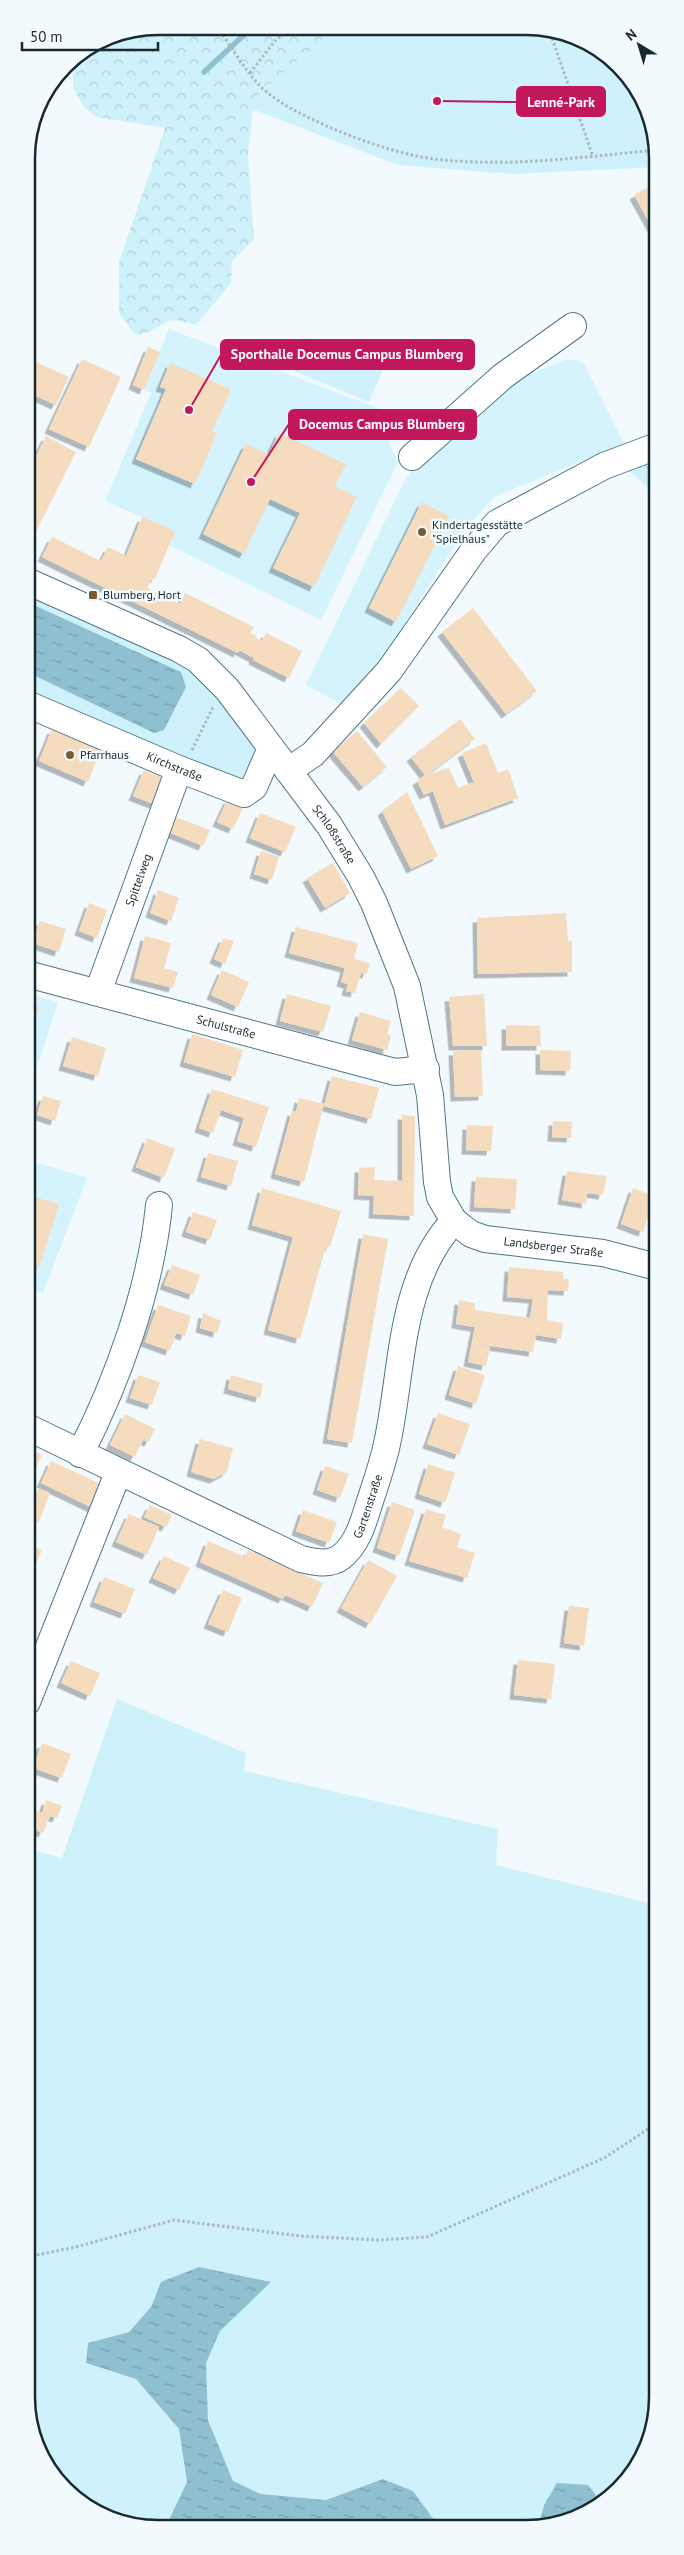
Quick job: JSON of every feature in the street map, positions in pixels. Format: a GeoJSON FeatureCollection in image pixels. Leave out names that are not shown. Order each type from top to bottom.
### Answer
{"type":"FeatureCollection","features":[{"type":"Feature","properties":{"kind":"street"},"geometry":{"type":"LineString","coordinates":[[412,457],[503,376],[573,326]]}},
{"type":"Feature","properties":{"kind":"street"},"geometry":{"type":"LineString","coordinates":[[288,771],[313,754],[390,672],[474,550],[497,523],[604,466],[649,449]]}},
{"type":"Feature","properties":{"kind":"street","name":"Schloßstraße"},"geometry":{"type":"LineString","coordinates":[[35,585],[179,648],[198,660],[227,689],[329,825],[374,903],[408,986],[430,1095],[437,1182],[446,1210],[454,1221]]}},
{"type":"Feature","properties":{"kind":"street","name":"Kirchstraße"},"geometry":{"type":"LineString","coordinates":[[35,707],[179,769],[244,794],[254,788],[272,748]]}},
{"type":"Feature","properties":{"kind":"street","name":"Spittelweg"},"geometry":{"type":"LineString","coordinates":[[98,992],[179,769]]}},
{"type":"Feature","properties":{"kind":"street","name":"Schulstraße"},"geometry":{"type":"LineString","coordinates":[[35,976],[395,1072],[426,1069]]}},
{"type":"Feature","properties":{"kind":"street"},"geometry":{"type":"LineString","coordinates":[[80,1454],[117,1368],[133,1319],[155,1240],[159,1205]]}},
{"type":"Feature","properties":{"kind":"street","name":"Landsberger Straße"},"geometry":{"type":"LineString","coordinates":[[454,1221],[471,1234],[485,1239],[603,1252],[649,1266]]}},
{"type":"Feature","properties":{"kind":"street","name":"Gartenstraße"},"geometry":{"type":"LineString","coordinates":[[35,1430],[80,1454],[301,1559],[322,1563],[340,1558],[362,1527],[380,1470],[388,1439],[412,1301],[419,1277],[430,1252],[454,1221]]}},
{"type":"Feature","properties":{"kind":"street"},"geometry":{"type":"LineString","coordinates":[[35,1682],[118,1472]]}},
{"type":"Feature","properties":{"kind":"path"},"geometry":{"type":"LineString","coordinates":[[223,35],[250,73],[278,101],[353,137],[401,153],[454,162],[497,162],[593,157],[649,151]]}},
{"type":"Feature","properties":{"kind":"path"},"geometry":{"type":"LineString","coordinates":[[250,73],[281,35]]}},
{"type":"Feature","properties":{"kind":"path"},"geometry":{"type":"LineString","coordinates":[[552,38],[593,157]]}},
{"type":"Feature","properties":{"kind":"path"},"geometry":{"type":"LineString","coordinates":[[179,769],[186,761],[220,694],[227,689]]}},
{"type":"Feature","properties":{"kind":"path"},"geometry":{"type":"LineString","coordinates":[[35,2255],[76,2247],[174,2220],[300,2236],[378,2240],[428,2237],[606,2157],[649,2128]]}},
{"type":"Feature","properties":{"kind":"shaded area"},"geometry":{"type":"Polygon","coordinates":[[[169,329],[388,412],[389,443],[398,462],[321,620],[169,545],[174,531],[105,501],[151,393],[144,390],[169,329]]]}},
{"type":"Feature","properties":{"kind":"shaded area","name":"Kindertagesstätte \"Spielhaus\""},"geometry":{"type":"Polygon","coordinates":[[[565,360],[576,360],[584,364],[624,444],[494,497],[467,527],[356,699],[345,706],[306,685],[403,484],[413,469],[517,379],[565,360]]]}},
{"type":"Feature","properties":{"kind":"shaded area"},"geometry":{"type":"Polygon","coordinates":[[[35,996],[58,1002],[35,1075],[35,996]]]}},
{"type":"Feature","properties":{"kind":"shaded area"},"geometry":{"type":"Polygon","coordinates":[[[35,1162],[87,1178],[43,1293],[35,1290],[35,1162]]]}},
{"type":"Feature","properties":{"kind":"green space"},"geometry":{"type":"Polygon","coordinates":[[[150,35],[534,35],[550,37],[581,48],[594,56],[607,65],[624,83],[636,103],[645,126],[649,158],[649,167],[513,174],[398,165],[231,101],[111,44],[134,37],[150,35]]]}},
{"type":"Feature","properties":{"kind":"green space"},"geometry":{"type":"Polygon","coordinates":[[[150,35],[328,35],[254,98],[248,154],[254,239],[232,261],[231,283],[196,325],[176,320],[168,321],[150,332],[135,335],[119,313],[119,262],[165,128],[96,117],[84,107],[73,88],[73,69],[77,65],[96,51],[134,37],[150,35]]]}},
{"type":"Feature","properties":{"kind":"green space"},"geometry":{"type":"Polygon","coordinates":[[[307,338],[383,370],[369,402],[293,371],[307,338]]]}},
{"type":"Feature","properties":{"kind":"green space"},"geometry":{"type":"Polygon","coordinates":[[[649,436],[648,487],[625,467],[636,441],[649,436]]]}},
{"type":"Feature","properties":{"kind":"green space"},"geometry":{"type":"Polygon","coordinates":[[[35,597],[165,654],[201,676],[263,757],[252,783],[211,776],[207,765],[161,746],[150,749],[35,702],[35,597]]]}},
{"type":"Feature","properties":{"kind":"green space"},"geometry":{"type":"Polygon","coordinates":[[[117,1699],[246,1753],[244,1771],[498,1829],[496,1865],[649,1903],[649,2405],[645,2429],[636,2452],[624,2472],[601,2495],[598,2497],[588,2485],[544,2505],[540,2519],[431,2520],[383,2479],[326,2500],[261,2494],[233,2481],[208,2420],[205,2363],[219,2331],[271,2282],[161,2282],[151,2307],[129,2332],[88,2343],[86,2363],[136,2379],[179,2429],[187,2482],[169,2520],[134,2518],[111,2511],[83,2495],[60,2472],[48,2452],[42,2437],[37,2421],[35,2397],[35,1850],[62,1858],[117,1699]]]}},
{"type":"Feature","properties":{"kind":"water"},"geometry":{"type":"Polygon","coordinates":[[[35,606],[181,672],[186,687],[164,730],[154,733],[35,676],[35,606]]]}},
{"type":"Feature","properties":{"kind":"water"},"geometry":{"type":"Polygon","coordinates":[[[199,2267],[271,2282],[220,2331],[206,2363],[208,2420],[233,2481],[261,2494],[326,2500],[383,2479],[413,2491],[434,2520],[169,2520],[187,2482],[179,2429],[136,2379],[86,2363],[88,2343],[129,2332],[151,2307],[161,2282],[199,2267]]]}},
{"type":"Feature","properties":{"kind":"water"},"geometry":{"type":"Polygon","coordinates":[[[557,2483],[588,2485],[598,2497],[588,2504],[566,2513],[540,2519],[544,2505],[557,2483]]]}},
{"type":"Feature","properties":{"kind":"building"},"geometry":{"type":"Polygon","coordinates":[[[649,187],[649,222],[634,195],[649,187]]]}},
{"type":"Feature","properties":{"kind":"building"},"geometry":{"type":"Polygon","coordinates":[[[148,347],[160,352],[144,390],[133,385],[148,347]]]}},
{"type":"Feature","properties":{"kind":"building"},"geometry":{"type":"Polygon","coordinates":[[[82,359],[121,377],[89,447],[49,429],[82,359]]]}},
{"type":"Feature","properties":{"kind":"building"},"geometry":{"type":"Polygon","coordinates":[[[35,362],[69,377],[56,405],[35,396],[35,362]]]}},
{"type":"Feature","properties":{"kind":"building"},"geometry":{"type":"Polygon","coordinates":[[[170,363],[231,389],[212,431],[217,433],[195,484],[136,459],[166,389],[160,387],[170,363]]]}},
{"type":"Feature","properties":{"kind":"building"},"geometry":{"type":"Polygon","coordinates":[[[279,433],[346,464],[335,486],[357,497],[314,587],[273,568],[300,513],[270,499],[244,554],[203,534],[246,444],[269,454],[279,433]]]}},
{"type":"Feature","properties":{"kind":"building"},"geometry":{"type":"Polygon","coordinates":[[[46,436],[76,452],[35,534],[35,459],[46,436]]]}},
{"type":"Feature","properties":{"kind":"building"},"geometry":{"type":"Polygon","coordinates":[[[422,502],[449,516],[396,622],[369,608],[422,502]]]}},
{"type":"Feature","properties":{"kind":"building"},"geometry":{"type":"Polygon","coordinates":[[[142,517],[175,531],[155,579],[152,578],[147,588],[180,604],[185,593],[254,627],[250,633],[257,636],[255,638],[262,641],[266,633],[302,651],[289,678],[253,660],[254,658],[239,650],[238,653],[42,557],[52,537],[101,561],[108,547],[126,556],[142,517]]]}},
{"type":"Feature","properties":{"kind":"building"},"geometry":{"type":"Polygon","coordinates":[[[473,608],[537,691],[506,714],[442,632],[473,608]]]}},
{"type":"Feature","properties":{"kind":"building"},"geometry":{"type":"Polygon","coordinates":[[[401,688],[419,706],[381,744],[364,723],[401,688]]]}},
{"type":"Feature","properties":{"kind":"building"},"geometry":{"type":"Polygon","coordinates":[[[460,719],[475,739],[428,774],[449,768],[458,788],[474,782],[462,753],[486,743],[498,773],[508,769],[518,798],[445,825],[433,791],[424,795],[417,781],[425,775],[411,757],[460,719]]]}},
{"type":"Feature","properties":{"kind":"building","name":"Pfarrhaus"},"geometry":{"type":"Polygon","coordinates":[[[52,729],[101,749],[88,782],[39,761],[52,729]]]}},
{"type":"Feature","properties":{"kind":"building"},"geometry":{"type":"Polygon","coordinates":[[[357,731],[387,767],[363,787],[333,752],[357,731]]]}},
{"type":"Feature","properties":{"kind":"building"},"geometry":{"type":"Polygon","coordinates":[[[144,770],[169,780],[159,806],[133,796],[144,770]]]}},
{"type":"Feature","properties":{"kind":"building"},"geometry":{"type":"Polygon","coordinates":[[[407,792],[438,856],[411,869],[382,811],[407,792]]]}},
{"type":"Feature","properties":{"kind":"building"},"geometry":{"type":"Polygon","coordinates":[[[228,799],[244,806],[233,829],[217,822],[228,799]]]}},
{"type":"Feature","properties":{"kind":"building"},"geometry":{"type":"Polygon","coordinates":[[[260,813],[296,827],[285,852],[250,838],[260,813]]]}},
{"type":"Feature","properties":{"kind":"building"},"geometry":{"type":"Polygon","coordinates":[[[173,816],[210,830],[203,846],[166,831],[173,816]]]}},
{"type":"Feature","properties":{"kind":"building"},"geometry":{"type":"Polygon","coordinates":[[[261,851],[279,857],[272,880],[254,874],[261,851]]]}},
{"type":"Feature","properties":{"kind":"building"},"geometry":{"type":"Polygon","coordinates":[[[333,863],[350,893],[325,908],[307,878],[333,863]]]}},
{"type":"Feature","properties":{"kind":"building"},"geometry":{"type":"Polygon","coordinates":[[[158,890],[179,898],[171,921],[150,913],[158,890]]]}},
{"type":"Feature","properties":{"kind":"building"},"geometry":{"type":"Polygon","coordinates":[[[89,903],[107,910],[97,938],[79,931],[89,903]]]}},
{"type":"Feature","properties":{"kind":"building"},"geometry":{"type":"Polygon","coordinates":[[[566,913],[568,941],[572,940],[572,972],[478,974],[477,918],[566,913]]]}},
{"type":"Feature","properties":{"kind":"building"},"geometry":{"type":"Polygon","coordinates":[[[40,921],[66,929],[59,952],[35,944],[35,935],[40,921]]]}},
{"type":"Feature","properties":{"kind":"building"},"geometry":{"type":"Polygon","coordinates":[[[296,927],[358,943],[354,959],[370,963],[367,974],[361,973],[355,993],[346,991],[348,984],[341,982],[345,968],[289,953],[296,927]]]}},
{"type":"Feature","properties":{"kind":"building"},"geometry":{"type":"Polygon","coordinates":[[[145,936],[171,943],[164,968],[178,972],[173,988],[134,978],[145,936]]]}},
{"type":"Feature","properties":{"kind":"building"},"geometry":{"type":"Polygon","coordinates":[[[223,938],[234,941],[225,964],[214,959],[223,938]]]}},
{"type":"Feature","properties":{"kind":"building"},"geometry":{"type":"Polygon","coordinates":[[[222,970],[249,982],[238,1007],[211,995],[222,970]]]}},
{"type":"Feature","properties":{"kind":"building"},"geometry":{"type":"Polygon","coordinates":[[[287,994],[331,1006],[323,1032],[280,1021],[287,994]]]}},
{"type":"Feature","properties":{"kind":"building"},"geometry":{"type":"Polygon","coordinates":[[[484,994],[487,1046],[453,1046],[449,997],[484,994]]]}},
{"type":"Feature","properties":{"kind":"building"},"geometry":{"type":"Polygon","coordinates":[[[35,1006],[39,1007],[35,1020],[35,1006]]]}},
{"type":"Feature","properties":{"kind":"building"},"geometry":{"type":"Polygon","coordinates":[[[360,1012],[391,1021],[387,1034],[391,1035],[387,1050],[352,1040],[360,1012]]]}},
{"type":"Feature","properties":{"kind":"building"},"geometry":{"type":"Polygon","coordinates":[[[506,1025],[540,1026],[541,1046],[506,1046],[506,1025]]]}},
{"type":"Feature","properties":{"kind":"building"},"geometry":{"type":"Polygon","coordinates":[[[192,1034],[243,1050],[235,1077],[184,1062],[192,1034]]]}},
{"type":"Feature","properties":{"kind":"building"},"geometry":{"type":"Polygon","coordinates":[[[72,1037],[106,1048],[98,1076],[63,1066],[72,1037]]]}},
{"type":"Feature","properties":{"kind":"building"},"geometry":{"type":"Polygon","coordinates":[[[481,1050],[483,1096],[455,1097],[453,1051],[481,1050]]]}},
{"type":"Feature","properties":{"kind":"building"},"geometry":{"type":"Polygon","coordinates":[[[540,1050],[571,1051],[570,1071],[540,1070],[540,1050]]]}},
{"type":"Feature","properties":{"kind":"building"},"geometry":{"type":"Polygon","coordinates":[[[332,1076],[379,1088],[371,1119],[324,1106],[332,1076]]]}},
{"type":"Feature","properties":{"kind":"building"},"geometry":{"type":"Polygon","coordinates":[[[212,1089],[269,1107],[256,1147],[237,1141],[244,1118],[221,1110],[213,1133],[199,1128],[212,1089]]]}},
{"type":"Feature","properties":{"kind":"building"},"geometry":{"type":"Polygon","coordinates":[[[43,1096],[61,1101],[55,1121],[37,1115],[43,1096]]]}},
{"type":"Feature","properties":{"kind":"building"},"geometry":{"type":"Polygon","coordinates":[[[299,1098],[324,1104],[304,1182],[275,1174],[292,1111],[296,1112],[299,1098]]]}},
{"type":"Feature","properties":{"kind":"building"},"geometry":{"type":"Polygon","coordinates":[[[402,1115],[415,1116],[414,1216],[373,1214],[374,1196],[358,1195],[359,1168],[375,1167],[374,1180],[402,1181],[402,1115]]]}},
{"type":"Feature","properties":{"kind":"building"},"geometry":{"type":"Polygon","coordinates":[[[553,1121],[572,1122],[571,1138],[552,1137],[553,1121]]]}},
{"type":"Feature","properties":{"kind":"building"},"geometry":{"type":"Polygon","coordinates":[[[467,1125],[493,1126],[491,1151],[466,1150],[467,1125]]]}},
{"type":"Feature","properties":{"kind":"building"},"geometry":{"type":"Polygon","coordinates":[[[147,1138],[175,1149],[164,1178],[136,1167],[147,1138]]]}},
{"type":"Feature","properties":{"kind":"building"},"geometry":{"type":"Polygon","coordinates":[[[208,1153],[238,1161],[231,1186],[201,1177],[208,1153]]]}},
{"type":"Feature","properties":{"kind":"building"},"geometry":{"type":"Polygon","coordinates":[[[567,1171],[607,1176],[603,1195],[587,1193],[586,1204],[562,1200],[567,1171]]]}},
{"type":"Feature","properties":{"kind":"building"},"geometry":{"type":"Polygon","coordinates":[[[476,1177],[517,1179],[515,1209],[474,1207],[476,1177]]]}},
{"type":"Feature","properties":{"kind":"building"},"geometry":{"type":"Polygon","coordinates":[[[262,1188],[341,1211],[330,1247],[326,1246],[300,1339],[268,1330],[293,1237],[252,1225],[262,1188]]]}},
{"type":"Feature","properties":{"kind":"building"},"geometry":{"type":"Polygon","coordinates":[[[633,1188],[649,1194],[649,1214],[643,1232],[621,1224],[633,1188]]]}},
{"type":"Feature","properties":{"kind":"building"},"geometry":{"type":"Polygon","coordinates":[[[35,1197],[59,1204],[40,1266],[35,1264],[35,1197]]]}},
{"type":"Feature","properties":{"kind":"building"},"geometry":{"type":"Polygon","coordinates":[[[193,1212],[217,1220],[210,1240],[186,1232],[193,1212]]]}},
{"type":"Feature","properties":{"kind":"building"},"geometry":{"type":"Polygon","coordinates":[[[363,1234],[388,1239],[352,1443],[327,1439],[363,1234]]]}},
{"type":"Feature","properties":{"kind":"building"},"geometry":{"type":"Polygon","coordinates":[[[172,1265],[200,1275],[193,1295],[164,1285],[172,1265]]]}},
{"type":"Feature","properties":{"kind":"building"},"geometry":{"type":"Polygon","coordinates":[[[509,1267],[563,1272],[563,1279],[569,1279],[568,1291],[548,1290],[547,1320],[563,1323],[561,1339],[536,1335],[533,1352],[477,1344],[490,1347],[486,1366],[468,1362],[475,1327],[456,1324],[459,1300],[475,1303],[475,1310],[530,1318],[533,1299],[507,1297],[509,1267]]]}},
{"type":"Feature","properties":{"kind":"building"},"geometry":{"type":"Polygon","coordinates":[[[158,1305],[191,1316],[185,1336],[176,1333],[170,1351],[145,1342],[158,1305]]]}},
{"type":"Feature","properties":{"kind":"building"},"geometry":{"type":"Polygon","coordinates":[[[203,1313],[221,1321],[217,1333],[200,1328],[203,1313]]]}},
{"type":"Feature","properties":{"kind":"building"},"geometry":{"type":"Polygon","coordinates":[[[458,1366],[485,1375],[476,1404],[449,1395],[458,1366]]]}},
{"type":"Feature","properties":{"kind":"building"},"geometry":{"type":"Polygon","coordinates":[[[138,1375],[160,1382],[152,1405],[130,1398],[138,1375]]]}},
{"type":"Feature","properties":{"kind":"building"},"geometry":{"type":"Polygon","coordinates":[[[231,1375],[263,1384],[260,1398],[228,1389],[231,1375]]]}},
{"type":"Feature","properties":{"kind":"building"},"geometry":{"type":"Polygon","coordinates":[[[438,1413],[470,1424],[459,1455],[427,1444],[438,1413]]]}},
{"type":"Feature","properties":{"kind":"building"},"geometry":{"type":"Polygon","coordinates":[[[125,1414],[155,1429],[149,1442],[143,1440],[135,1457],[110,1445],[125,1414]]]}},
{"type":"Feature","properties":{"kind":"building"},"geometry":{"type":"Polygon","coordinates":[[[200,1439],[233,1448],[227,1472],[214,1479],[191,1472],[200,1439]]]}},
{"type":"Feature","properties":{"kind":"building"},"geometry":{"type":"Polygon","coordinates":[[[35,1451],[42,1455],[35,1470],[35,1451]]]}},
{"type":"Feature","properties":{"kind":"building"},"geometry":{"type":"Polygon","coordinates":[[[51,1461],[103,1485],[93,1508],[41,1483],[51,1461]]]}},
{"type":"Feature","properties":{"kind":"building"},"geometry":{"type":"Polygon","coordinates":[[[428,1464],[455,1473],[445,1503],[419,1494],[428,1464]]]}},
{"type":"Feature","properties":{"kind":"building"},"geometry":{"type":"Polygon","coordinates":[[[325,1466],[349,1474],[340,1498],[317,1490],[325,1466]]]}},
{"type":"Feature","properties":{"kind":"building"},"geometry":{"type":"Polygon","coordinates":[[[38,1488],[50,1493],[39,1522],[35,1520],[35,1496],[38,1488]]]}},
{"type":"Feature","properties":{"kind":"building"},"geometry":{"type":"Polygon","coordinates":[[[392,1502],[415,1510],[399,1556],[377,1548],[392,1502]]]}},
{"type":"Feature","properties":{"kind":"building"},"geometry":{"type":"Polygon","coordinates":[[[150,1505],[172,1515],[166,1527],[144,1517],[150,1505]]]}},
{"type":"Feature","properties":{"kind":"building"},"geometry":{"type":"Polygon","coordinates":[[[426,1509],[446,1515],[442,1527],[461,1534],[457,1547],[475,1553],[467,1578],[409,1561],[426,1509]]]}},
{"type":"Feature","properties":{"kind":"building"},"geometry":{"type":"Polygon","coordinates":[[[303,1510],[337,1522],[329,1543],[296,1531],[303,1510]]]}},
{"type":"Feature","properties":{"kind":"building"},"geometry":{"type":"Polygon","coordinates":[[[129,1514],[159,1527],[147,1555],[116,1542],[129,1514]]]}},
{"type":"Feature","properties":{"kind":"building"},"geometry":{"type":"Polygon","coordinates":[[[208,1541],[245,1557],[248,1550],[323,1583],[312,1607],[285,1595],[283,1599],[200,1562],[208,1541]]]}},
{"type":"Feature","properties":{"kind":"building"},"geometry":{"type":"Polygon","coordinates":[[[35,1547],[42,1550],[35,1566],[35,1547]]]}},
{"type":"Feature","properties":{"kind":"building"},"geometry":{"type":"Polygon","coordinates":[[[164,1556],[190,1568],[179,1590],[153,1578],[164,1556]]]}},
{"type":"Feature","properties":{"kind":"building"},"geometry":{"type":"Polygon","coordinates":[[[368,1560],[397,1576],[370,1624],[341,1608],[368,1560]]]}},
{"type":"Feature","properties":{"kind":"building"},"geometry":{"type":"Polygon","coordinates":[[[104,1577],[135,1589],[125,1614],[94,1602],[104,1577]]]}},
{"type":"Feature","properties":{"kind":"building"},"geometry":{"type":"Polygon","coordinates":[[[223,1590],[242,1598],[228,1632],[208,1624],[223,1590]]]}},
{"type":"Feature","properties":{"kind":"building"},"geometry":{"type":"Polygon","coordinates":[[[569,1606],[589,1608],[584,1646],[564,1643],[569,1606]]]}},
{"type":"Feature","properties":{"kind":"building"},"geometry":{"type":"Polygon","coordinates":[[[518,1660],[555,1664],[551,1699],[514,1695],[518,1660]]]}},
{"type":"Feature","properties":{"kind":"building"},"geometry":{"type":"Polygon","coordinates":[[[71,1661],[100,1673],[90,1696],[61,1683],[71,1661]]]}},
{"type":"Feature","properties":{"kind":"building"},"geometry":{"type":"Polygon","coordinates":[[[42,1743],[71,1754],[62,1778],[35,1769],[35,1762],[42,1743]]]}},
{"type":"Feature","properties":{"kind":"building"},"geometry":{"type":"Polygon","coordinates":[[[46,1800],[62,1806],[57,1818],[50,1816],[43,1833],[35,1830],[35,1810],[42,1813],[46,1800]]]}},
{"type":"Feature","properties":{"kind":"waterway"},"geometry":{"type":"LineString","coordinates":[[204,72],[244,35]]}},
{"type":"Feature","properties":{"kind":"place","name":"Lenné-Park"},"geometry":{"type":"Point","coordinates":[437,101]}},
{"type":"Feature","properties":{"kind":"place","name":"Sporthalle Docemus Campus Blumberg"},"geometry":{"type":"Point","coordinates":[189,410]}},
{"type":"Feature","properties":{"kind":"place","name":"Docemus Campus Blumberg"},"geometry":{"type":"Point","coordinates":[251,482]}},
{"type":"Feature","properties":{"kind":"place","name":"Kindertagesstätte \"Spielhaus\""},"geometry":{"type":"Point","coordinates":[422,532]}},
{"type":"Feature","properties":{"kind":"place","name":"Blumberg, Hort"},"geometry":{"type":"Point","coordinates":[93,595]}},
{"type":"Feature","properties":{"kind":"place","name":"Pfarrhaus"},"geometry":{"type":"Point","coordinates":[70,755]}}]}
